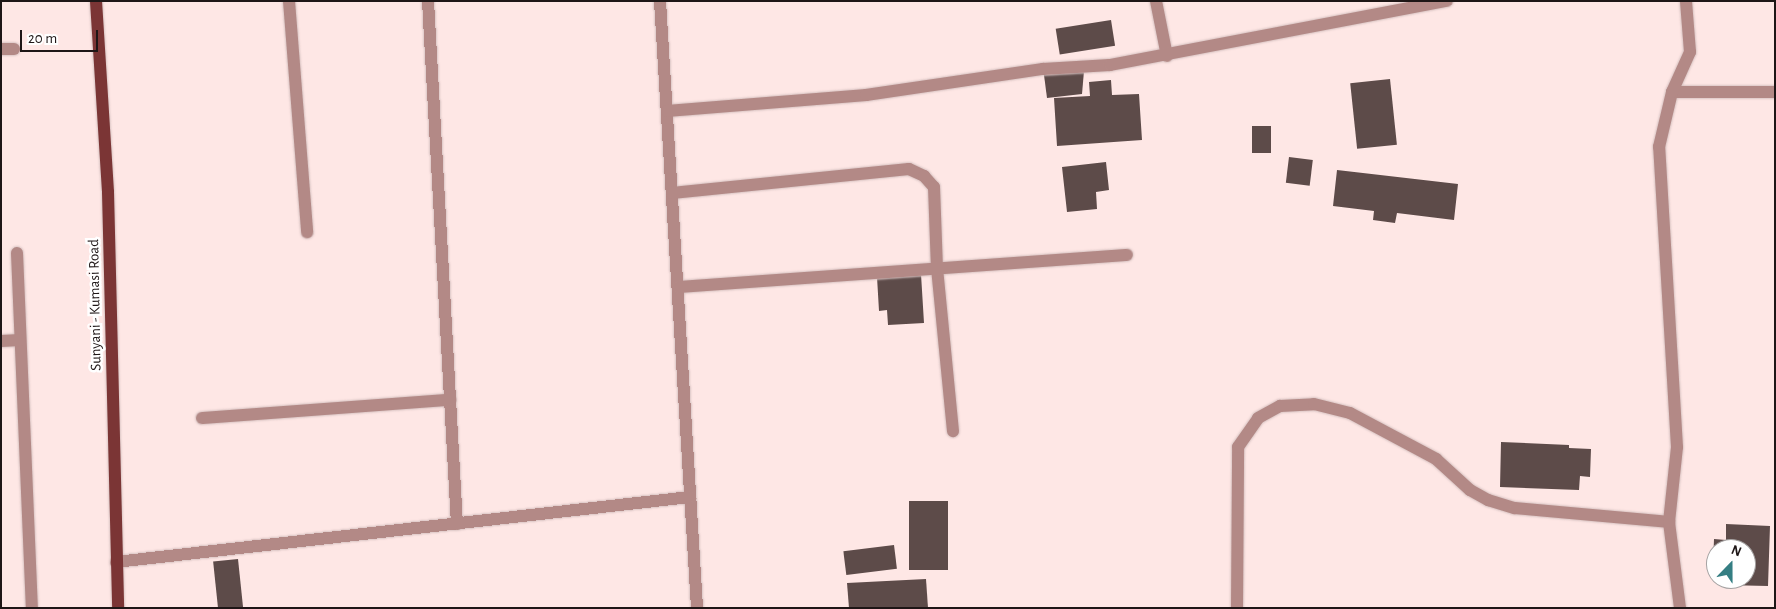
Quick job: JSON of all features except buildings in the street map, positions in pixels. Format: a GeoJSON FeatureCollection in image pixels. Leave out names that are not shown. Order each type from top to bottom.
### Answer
{"type":"FeatureCollection","features":[{"type":"Feature","properties":{"kind":"main road","name":"Sunyani - Kumasi Road"},"geometry":{"type":"LineString","coordinates":[[96,1],[108,192],[118,608]]}},
{"type":"Feature","properties":{"kind":"street"},"geometry":{"type":"LineString","coordinates":[[289,1],[307,232]]}},
{"type":"Feature","properties":{"kind":"street"},"geometry":{"type":"LineString","coordinates":[[428,1],[457,524]]}},
{"type":"Feature","properties":{"kind":"street"},"geometry":{"type":"LineString","coordinates":[[660,1],[697,608]]}},
{"type":"Feature","properties":{"kind":"street"},"geometry":{"type":"LineString","coordinates":[[1156,1],[1167,56]]}},
{"type":"Feature","properties":{"kind":"street"},"geometry":{"type":"LineString","coordinates":[[667,111],[866,95],[1167,56],[1447,1]]}},
{"type":"Feature","properties":{"kind":"street"},"geometry":{"type":"LineString","coordinates":[[1680,608],[1669,522],[1677,447],[1659,147],[1672,92],[1690,52],[1686,1]]}},
{"type":"Feature","properties":{"kind":"street"},"geometry":{"type":"LineString","coordinates":[[1672,92],[1775,92]]}},
{"type":"Feature","properties":{"kind":"street"},"geometry":{"type":"LineString","coordinates":[[672,193],[909,169],[924,176],[934,187],[936,268],[953,431]]}},
{"type":"Feature","properties":{"kind":"street"},"geometry":{"type":"LineString","coordinates":[[17,253],[32,608]]}},
{"type":"Feature","properties":{"kind":"street"},"geometry":{"type":"LineString","coordinates":[[678,287],[1127,254]]}},
{"type":"Feature","properties":{"kind":"street"},"geometry":{"type":"LineString","coordinates":[[1,341],[20,340]]}},
{"type":"Feature","properties":{"kind":"street"},"geometry":{"type":"LineString","coordinates":[[202,418],[450,400]]}},
{"type":"Feature","properties":{"kind":"street"},"geometry":{"type":"LineString","coordinates":[[1237,608],[1238,447],[1258,418],[1280,406],[1314,404],[1350,414],[1436,459],[1470,490],[1488,500],[1515,508],[1669,522]]}},
{"type":"Feature","properties":{"kind":"street"},"geometry":{"type":"LineString","coordinates":[[116,562],[690,497]]}}]}
